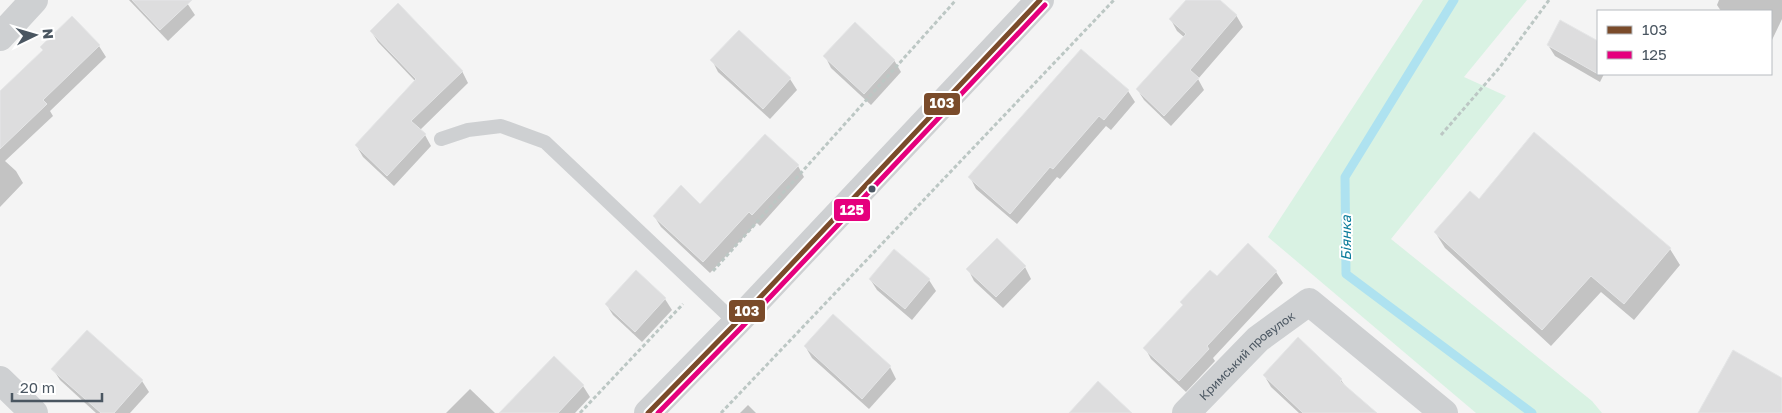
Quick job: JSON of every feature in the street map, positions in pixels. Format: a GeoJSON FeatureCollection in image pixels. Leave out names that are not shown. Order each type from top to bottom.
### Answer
{"type":"FeatureCollection","features":[{"type":"Feature","properties":{"kind":"street"},"geometry":{"type":"LineString","coordinates":[[0,37],[34,0]]}},
{"type":"Feature","properties":{"kind":"street"},"geometry":{"type":"LineString","coordinates":[[648,413],[736,323],[1040,0]]}},
{"type":"Feature","properties":{"kind":"street","name":"Кримський провулок"},"geometry":{"type":"LineString","coordinates":[[1186,413],[1258,339],[1309,302],[1444,413]]}},
{"type":"Feature","properties":{"kind":"street"},"geometry":{"type":"LineString","coordinates":[[0,380],[34,413]]}},
{"type":"Feature","properties":{"kind":"lane"},"geometry":{"type":"LineString","coordinates":[[441,139],[468,130],[500,126],[545,142],[736,323]]}},
{"type":"Feature","properties":{"kind":"path"},"geometry":{"type":"LineString","coordinates":[[580,413],[699,287],[956,0]]}},
{"type":"Feature","properties":{"kind":"path"},"geometry":{"type":"LineString","coordinates":[[721,413],[1114,0]]}},
{"type":"Feature","properties":{"kind":"path"},"geometry":{"type":"LineString","coordinates":[[1441,135],[1500,67],[1549,0]]}},
{"type":"Feature","properties":{"kind":"green space"},"geometry":{"type":"Polygon","coordinates":[[[1423,0],[1527,0],[1464,77],[1506,96],[1391,239],[1592,401],[1602,413],[1476,413],[1268,237],[1423,0]]]}},
{"type":"Feature","properties":{"kind":"building"},"geometry":{"type":"Polygon","coordinates":[[[132,0],[192,0],[160,30],[132,0]]]}},
{"type":"Feature","properties":{"kind":"building"},"geometry":{"type":"Polygon","coordinates":[[[1186,0],[1220,0],[1237,15],[1190,70],[1199,78],[1164,116],[1136,89],[1186,34],[1169,19],[1186,0]]]}},
{"type":"Feature","properties":{"kind":"building"},"geometry":{"type":"Polygon","coordinates":[[[398,3],[463,71],[411,121],[426,134],[387,176],[355,145],[416,79],[370,31],[398,3]]]}},
{"type":"Feature","properties":{"kind":"building"},"geometry":{"type":"Polygon","coordinates":[[[72,16],[100,45],[43,100],[47,104],[0,149],[0,91],[43,50],[40,47],[72,16]]]}},
{"type":"Feature","properties":{"kind":"building"},"geometry":{"type":"Polygon","coordinates":[[[1560,20],[1597,40],[1597,73],[1547,45],[1560,20]]]}},
{"type":"Feature","properties":{"kind":"building"},"geometry":{"type":"Polygon","coordinates":[[[855,22],[895,60],[864,94],[823,56],[855,22]]]}},
{"type":"Feature","properties":{"kind":"building"},"geometry":{"type":"Polygon","coordinates":[[[739,30],[791,78],[763,109],[710,60],[739,30]]]}},
{"type":"Feature","properties":{"kind":"building"},"geometry":{"type":"Polygon","coordinates":[[[1081,49],[1129,90],[1104,120],[1099,116],[1053,169],[1050,167],[1010,214],[968,177],[1081,49]]]}},
{"type":"Feature","properties":{"kind":"building"},"geometry":{"type":"Polygon","coordinates":[[[1534,132],[1671,248],[1624,304],[1591,276],[1542,330],[1434,232],[1470,191],[1479,199],[1534,132]]]}},
{"type":"Feature","properties":{"kind":"building"},"geometry":{"type":"Polygon","coordinates":[[[765,134],[799,165],[752,215],[749,212],[703,262],[653,216],[681,185],[700,204],[765,134]]]}},
{"type":"Feature","properties":{"kind":"building"},"geometry":{"type":"Polygon","coordinates":[[[997,238],[1026,266],[996,297],[966,269],[997,238]]]}},
{"type":"Feature","properties":{"kind":"building"},"geometry":{"type":"Polygon","coordinates":[[[1248,243],[1277,271],[1207,346],[1209,349],[1179,381],[1143,348],[1183,305],[1180,302],[1210,270],[1217,276],[1248,243]]]}},
{"type":"Feature","properties":{"kind":"building"},"geometry":{"type":"Polygon","coordinates":[[[894,249],[930,279],[905,309],[869,279],[894,249]]]}},
{"type":"Feature","properties":{"kind":"building"},"geometry":{"type":"Polygon","coordinates":[[[636,270],[666,298],[635,332],[605,304],[636,270]]]}},
{"type":"Feature","properties":{"kind":"building"},"geometry":{"type":"Polygon","coordinates":[[[833,314],[891,366],[862,399],[804,346],[833,314]]]}},
{"type":"Feature","properties":{"kind":"building"},"geometry":{"type":"Polygon","coordinates":[[[87,330],[143,380],[114,413],[101,413],[51,369],[87,330]]]}},
{"type":"Feature","properties":{"kind":"building"},"geometry":{"type":"Polygon","coordinates":[[[1298,337],[1342,379],[1340,381],[1377,413],[1303,413],[1263,375],[1298,337]]]}},
{"type":"Feature","properties":{"kind":"building"},"geometry":{"type":"Polygon","coordinates":[[[1733,350],[1782,378],[1782,413],[1698,413],[1733,350]]]}},
{"type":"Feature","properties":{"kind":"building"},"geometry":{"type":"Polygon","coordinates":[[[554,356],[584,385],[558,413],[499,413],[554,356]]]}},
{"type":"Feature","properties":{"kind":"building"},"geometry":{"type":"Polygon","coordinates":[[[1098,381],[1132,413],[1069,413],[1098,381]]]}},
{"type":"Feature","properties":{"kind":"waterway","name":"Біянка"},"geometry":{"type":"LineString","coordinates":[[1454,0],[1345,177],[1346,274],[1532,413]]}},
{"type":"Feature","properties":{"kind":"transit line","name":"103"},"geometry":{"type":"LineString","coordinates":[[648,413],[736,323],[1040,0]]}},
{"type":"Feature","properties":{"kind":"transit line","name":"125"},"geometry":{"type":"LineString","coordinates":[[658,413],[741,328],[1045,5]]}}]}
